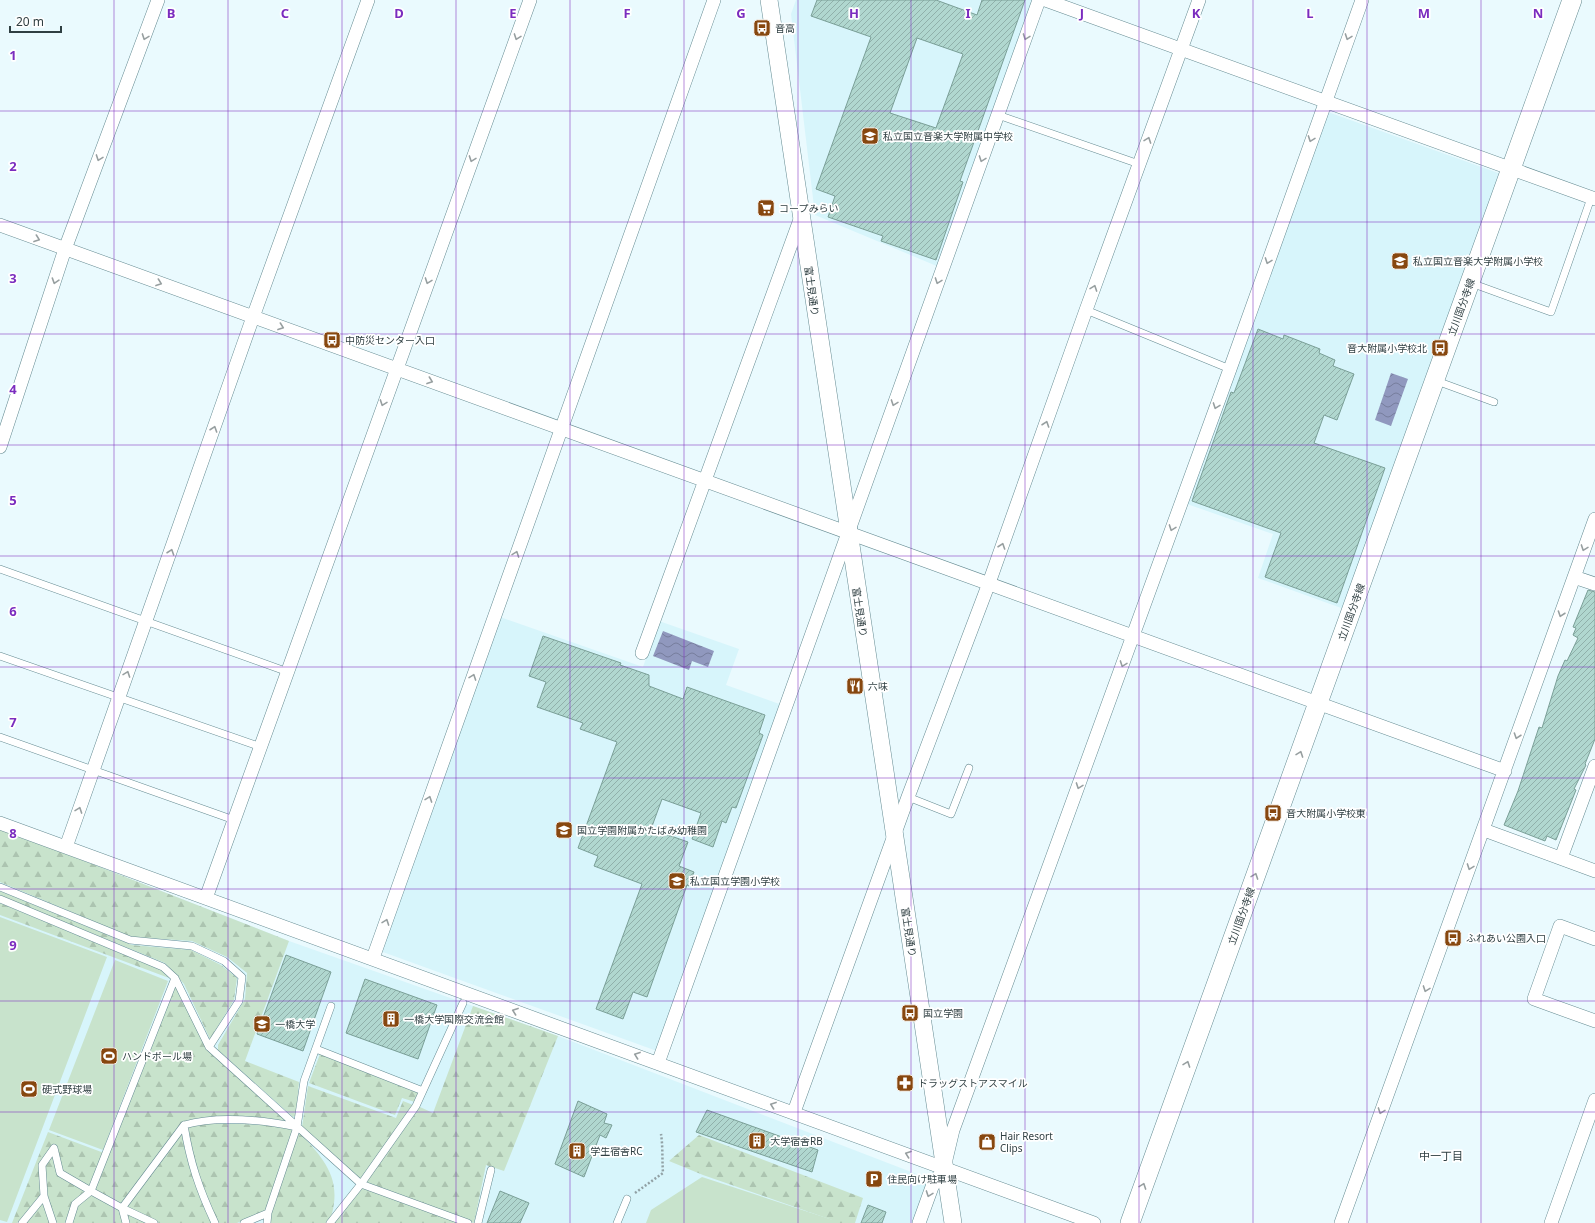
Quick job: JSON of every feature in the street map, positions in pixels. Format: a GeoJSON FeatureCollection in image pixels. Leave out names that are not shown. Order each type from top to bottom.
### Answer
{"type":"FeatureCollection","features":[{"type":"Feature","properties":{"kind":"main road","name":"立川国分寺線"},"geometry":{"type":"LineString","coordinates":[[1130,1223],[1572,0]]}},
{"type":"Feature","properties":{"kind":"street"},"geometry":{"type":"LineString","coordinates":[[0,447],[3,429],[65,249],[158,0]]}},
{"type":"Feature","properties":{"kind":"street"},"geometry":{"type":"LineString","coordinates":[[66,846],[253,317],[368,0]]}},
{"type":"Feature","properties":{"kind":"street"},"geometry":{"type":"LineString","coordinates":[[206,898],[530,0]]}},
{"type":"Feature","properties":{"kind":"street"},"geometry":{"type":"LineString","coordinates":[[373,958],[714,0]]}},
{"type":"Feature","properties":{"kind":"street","name":"富士見通り"},"geometry":{"type":"LineString","coordinates":[[769,0],[952,1223]]}},
{"type":"Feature","properties":{"kind":"street"},"geometry":{"type":"LineString","coordinates":[[658,1063],[1039,0]]}},
{"type":"Feature","properties":{"kind":"street"},"geometry":{"type":"LineString","coordinates":[[1045,0],[1593,198]]}},
{"type":"Feature","properties":{"kind":"street"},"geometry":{"type":"LineString","coordinates":[[794,1112],[908,797],[989,583],[1086,310],[1199,0]]}},
{"type":"Feature","properties":{"kind":"street"},"geometry":{"type":"LineString","coordinates":[[918,1223],[932,1188],[944,1168],[953,1130],[1230,369],[1324,102],[1362,0]]}},
{"type":"Feature","properties":{"kind":"street"},"geometry":{"type":"LineString","coordinates":[[642,653],[802,216]]}},
{"type":"Feature","properties":{"kind":"street"},"geometry":{"type":"LineString","coordinates":[[0,225],[848,531],[1505,771]]}},
{"type":"Feature","properties":{"kind":"street"},"geometry":{"type":"LineString","coordinates":[[1340,1223],[1484,830],[1595,519]]}},
{"type":"Feature","properties":{"kind":"street"},"geometry":{"type":"LineString","coordinates":[[1574,577],[1595,584]]}},
{"type":"Feature","properties":{"kind":"street"},"geometry":{"type":"LineString","coordinates":[[1561,858],[1595,766]]}},
{"type":"Feature","properties":{"kind":"street"},"geometry":{"type":"LineString","coordinates":[[0,823],[373,958],[1094,1223]]}},
{"type":"Feature","properties":{"kind":"street"},"geometry":{"type":"LineString","coordinates":[[1484,830],[1595,870]]}},
{"type":"Feature","properties":{"kind":"street"},"geometry":{"type":"LineString","coordinates":[[1595,939],[1560,926],[1534,999],[1595,1021]]}},
{"type":"Feature","properties":{"kind":"street"},"geometry":{"type":"LineString","coordinates":[[1550,1223],[1595,1100]]}},
{"type":"Feature","properties":{"kind":"lane"},"geometry":{"type":"LineString","coordinates":[[998,115],[1139,164]]}},
{"type":"Feature","properties":{"kind":"lane"},"geometry":{"type":"LineString","coordinates":[[1470,282],[1551,312],[1593,198]]}},
{"type":"Feature","properties":{"kind":"lane"},"geometry":{"type":"LineString","coordinates":[[1086,310],[1230,369]]}},
{"type":"Feature","properties":{"kind":"lane"},"geometry":{"type":"LineString","coordinates":[[1434,380],[1494,402]]}},
{"type":"Feature","properties":{"kind":"lane"},"geometry":{"type":"LineString","coordinates":[[0,569],[288,672]]}},
{"type":"Feature","properties":{"kind":"lane"},"geometry":{"type":"LineString","coordinates":[[0,656],[261,747]]}},
{"type":"Feature","properties":{"kind":"lane"},"geometry":{"type":"LineString","coordinates":[[0,737],[234,820]]}},
{"type":"Feature","properties":{"kind":"lane"},"geometry":{"type":"LineString","coordinates":[[908,797],[950,814],[969,768]]}},
{"type":"Feature","properties":{"kind":"lane"},"geometry":{"type":"LineString","coordinates":[[0,887],[130,940],[192,946],[224,961],[242,977],[239,1001],[210,1047]]}},
{"type":"Feature","properties":{"kind":"lane"},"geometry":{"type":"LineString","coordinates":[[0,899],[162,967],[175,978],[210,1047],[361,1184],[468,1223]]}},
{"type":"Feature","properties":{"kind":"lane"},"geometry":{"type":"LineString","coordinates":[[69,1223],[74,1204],[91,1191],[175,978]]}},
{"type":"Feature","properties":{"kind":"lane"},"geometry":{"type":"LineString","coordinates":[[330,1223],[361,1184],[416,1106],[463,1002]]}},
{"type":"Feature","properties":{"kind":"lane"},"geometry":{"type":"LineString","coordinates":[[267,1223],[268,1213],[297,1127],[304,1081],[331,1006]]}},
{"type":"Feature","properties":{"kind":"lane"},"geometry":{"type":"LineString","coordinates":[[316,1049],[423,1091]]}},
{"type":"Feature","properties":{"kind":"lane"},"geometry":{"type":"LineString","coordinates":[[122,1208],[184,1125],[200,1120],[270,1122],[297,1127]]}},
{"type":"Feature","properties":{"kind":"lane"},"geometry":{"type":"LineString","coordinates":[[184,1125],[190,1158],[206,1203],[215,1223]]}},
{"type":"Feature","properties":{"kind":"lane"},"geometry":{"type":"LineString","coordinates":[[53,1223],[44,1196],[42,1166],[54,1148],[60,1173],[122,1208],[154,1223]]}},
{"type":"Feature","properties":{"kind":"lane"},"geometry":{"type":"LineString","coordinates":[[478,1223],[491,1170]]}},
{"type":"Feature","properties":{"kind":"lane"},"geometry":{"type":"LineString","coordinates":[[22,1223],[44,1196]]}},
{"type":"Feature","properties":{"kind":"lane"},"geometry":{"type":"LineString","coordinates":[[617,1223],[627,1199]]}},
{"type":"Feature","properties":{"kind":"lane"},"geometry":{"type":"LineString","coordinates":[[122,1208],[126,1223]]}},
{"type":"Feature","properties":{"kind":"lane"},"geometry":{"type":"LineString","coordinates":[[244,1223],[268,1213]]}},
{"type":"Feature","properties":{"kind":"path"},"geometry":{"type":"LineString","coordinates":[[627,1199],[663,1172],[663,1146],[661,1134]]}},
{"type":"Feature","properties":{"kind":"shaded area"},"geometry":{"type":"Polygon","coordinates":[[[796,0],[1036,0],[939,267],[815,215],[791,14],[796,0]]]}},
{"type":"Feature","properties":{"kind":"shaded area"},"geometry":{"type":"Polygon","coordinates":[[[1328,112],[1501,174],[1344,609],[1258,578],[1273,534],[1187,504],[1328,112]]]}},
{"type":"Feature","properties":{"kind":"shaded area"},"geometry":{"type":"Polygon","coordinates":[[[500,617],[643,667],[659,621],[739,649],[726,685],[782,705],[657,1051],[380,951],[500,617]]]}},
{"type":"Feature","properties":{"kind":"shaded area","name":"一橋大学"},"geometry":{"type":"Polygon","coordinates":[[[0,828],[289,941],[558,1036],[932,1180],[916,1223],[0,1223],[0,828]]]}},
{"type":"Feature","properties":{"kind":"green space"},"geometry":{"type":"Polygon","coordinates":[[[0,828],[289,941],[245,1061],[299,1082],[296,1115],[293,1117],[218,1050],[218,1045],[245,999],[247,973],[227,957],[192,941],[131,937],[0,882],[0,828]]]}},
{"type":"Feature","properties":{"kind":"green space"},"geometry":{"type":"Polygon","coordinates":[[[0,891],[132,945],[191,950],[221,965],[237,978],[234,1000],[210,1039],[184,984],[165,963],[0,896],[0,891]]]}},
{"type":"Feature","properties":{"kind":"green space"},"geometry":{"type":"Polygon","coordinates":[[[0,903],[161,970],[169,978],[0,915],[0,903]]]}},
{"type":"Feature","properties":{"kind":"green space","name":"硬式野球場"},"geometry":{"type":"Polygon","coordinates":[[[0,917],[107,957],[7,1222],[0,1220],[0,917]]]}},
{"type":"Feature","properties":{"kind":"green space","name":"ハンドボール場"},"geometry":{"type":"Polygon","coordinates":[[[115,960],[168,981],[103,1150],[49,1130],[115,960]]]}},
{"type":"Feature","properties":{"kind":"green space"},"geometry":{"type":"Polygon","coordinates":[[[175,984],[207,1048],[291,1123],[270,1119],[183,1123],[121,1205],[94,1190],[175,984]]]}},
{"type":"Feature","properties":{"kind":"green space"},"geometry":{"type":"Polygon","coordinates":[[[473,1006],[558,1036],[504,1171],[486,1165],[474,1223],[366,1182],[420,1107],[433,1113],[473,1006]]]}},
{"type":"Feature","properties":{"kind":"green space"},"geometry":{"type":"Polygon","coordinates":[[[320,1054],[419,1092],[415,1102],[402,1098],[395,1115],[309,1083],[320,1054]]]}},
{"type":"Feature","properties":{"kind":"green space"},"geometry":{"type":"Polygon","coordinates":[[[308,1086],[396,1118],[403,1101],[413,1105],[361,1180],[302,1127],[308,1086]]]}},
{"type":"Feature","properties":{"kind":"green space"},"geometry":{"type":"Polygon","coordinates":[[[201,1123],[271,1125],[294,1128],[266,1211],[237,1223],[218,1223],[207,1200],[199,1176],[187,1127],[201,1123]]]}},
{"type":"Feature","properties":{"kind":"green space"},"geometry":{"type":"Polygon","coordinates":[[[183,1130],[187,1159],[213,1223],[159,1223],[125,1207],[183,1130]]]}},
{"type":"Feature","properties":{"kind":"green space"},"geometry":{"type":"Polygon","coordinates":[[[299,1131],[319,1155],[330,1172],[334,1192],[332,1213],[327,1223],[269,1223],[270,1214],[299,1131]]]}},
{"type":"Feature","properties":{"kind":"green space"},"geometry":{"type":"Polygon","coordinates":[[[48,1132],[104,1153],[90,1188],[62,1171],[57,1148],[39,1166],[42,1196],[17,1223],[12,1223],[48,1132]]]}},
{"type":"Feature","properties":{"kind":"green space"},"geometry":{"type":"Polygon","coordinates":[[[699,1135],[863,1198],[855,1223],[831,1223],[832,1220],[703,1175],[669,1161],[699,1135]]]}},
{"type":"Feature","properties":{"kind":"green space"},"geometry":{"type":"Polygon","coordinates":[[[53,1154],[57,1174],[87,1191],[66,1223],[56,1223],[46,1195],[44,1166],[53,1154]]]}},
{"type":"Feature","properties":{"kind":"green space"},"geometry":{"type":"Polygon","coordinates":[[[702,1177],[842,1223],[646,1223],[651,1210],[702,1177]]]}},
{"type":"Feature","properties":{"kind":"green space"},"geometry":{"type":"Polygon","coordinates":[[[362,1187],[461,1223],[333,1223],[362,1187]]]}},
{"type":"Feature","properties":{"kind":"green space"},"geometry":{"type":"Polygon","coordinates":[[[91,1195],[120,1210],[124,1223],[72,1223],[77,1205],[91,1195]]]}},
{"type":"Feature","properties":{"kind":"green space"},"geometry":{"type":"Polygon","coordinates":[[[43,1202],[50,1223],[25,1223],[43,1202]]]}},
{"type":"Feature","properties":{"kind":"green space"},"geometry":{"type":"Polygon","coordinates":[[[125,1212],[149,1223],[128,1223],[125,1212]]]}},
{"type":"Feature","properties":{"kind":"water"},"geometry":{"type":"Polygon","coordinates":[[[1391,373],[1408,379],[1391,426],[1375,420],[1391,373]]]}},
{"type":"Feature","properties":{"kind":"water"},"geometry":{"type":"Polygon","coordinates":[[[663,631],[714,651],[708,667],[692,661],[689,670],[653,656],[663,631]]]}},
{"type":"Feature","properties":{"kind":"building"},"geometry":{"type":"Polygon","coordinates":[[[817,0],[936,0],[977,15],[982,0],[1025,0],[960,181],[963,182],[936,260],[881,241],[883,236],[828,217],[835,196],[816,189],[871,37],[811,16],[817,0]],[[917,38],[890,113],[936,128],[963,54],[917,38]]]}},
{"type":"Feature","properties":{"kind":"building"},"geometry":{"type":"Polygon","coordinates":[[[1258,329],[1283,339],[1284,335],[1320,349],[1319,353],[1335,360],[1333,366],[1354,374],[1337,420],[1324,415],[1314,443],[1385,468],[1337,603],[1265,577],[1281,533],[1192,501],[1231,392],[1234,393],[1258,329]]]}},
{"type":"Feature","properties":{"kind":"building"},"geometry":{"type":"Polygon","coordinates":[[[1588,590],[1595,592],[1595,739],[1585,764],[1586,765],[1574,789],[1576,790],[1556,840],[1547,836],[1545,841],[1504,825],[1518,791],[1539,727],[1542,728],[1558,676],[1565,660],[1567,661],[1578,638],[1573,635],[1576,628],[1573,627],[1588,590]]]}},
{"type":"Feature","properties":{"kind":"building"},"geometry":{"type":"Polygon","coordinates":[[[543,636],[621,663],[620,665],[649,675],[649,686],[683,699],[687,687],[765,715],[759,733],[763,735],[736,808],[732,807],[726,823],[722,821],[713,847],[692,839],[701,813],[662,799],[651,829],[688,842],[679,866],[694,872],[689,886],[687,885],[647,997],[633,992],[623,1019],[596,1009],[642,884],[594,866],[598,856],[578,848],[617,742],[580,729],[583,723],[537,707],[546,682],[529,676],[543,636]]]}},
{"type":"Feature","properties":{"kind":"building"},"geometry":{"type":"Polygon","coordinates":[[[286,955],[331,972],[303,1051],[257,1034],[286,955]]]}},
{"type":"Feature","properties":{"kind":"building","name":"一橋大学国際交流会館"},"geometry":{"type":"Polygon","coordinates":[[[365,979],[437,1005],[418,1059],[346,1033],[365,979]]]}},
{"type":"Feature","properties":{"kind":"building","name":"学生宿舎RC"},"geometry":{"type":"Polygon","coordinates":[[[578,1101],[607,1114],[604,1123],[612,1125],[606,1138],[600,1135],[584,1177],[555,1164],[578,1101]]]}},
{"type":"Feature","properties":{"kind":"building","name":"大学宿舎RB"},"geometry":{"type":"Polygon","coordinates":[[[707,1110],[818,1150],[812,1172],[696,1132],[707,1110]]]}},
{"type":"Feature","properties":{"kind":"building"},"geometry":{"type":"Polygon","coordinates":[[[500,1191],[529,1203],[520,1223],[487,1223],[500,1191]]]}},
{"type":"Feature","properties":{"kind":"building"},"geometry":{"type":"Polygon","coordinates":[[[868,1205],[886,1212],[882,1223],[861,1223],[868,1205]]]}},
{"type":"Feature","properties":{"kind":"place","name":"音高"},"geometry":{"type":"Point","coordinates":[762,28]}},
{"type":"Feature","properties":{"kind":"place","name":"私立国立音楽大学附属中学校"},"geometry":{"type":"Point","coordinates":[870,136]}},
{"type":"Feature","properties":{"kind":"place","name":"コープみらい"},"geometry":{"type":"Point","coordinates":[766,208]}},
{"type":"Feature","properties":{"kind":"place","name":"私立国立音楽大学附属小学校"},"geometry":{"type":"Point","coordinates":[1400,261]}},
{"type":"Feature","properties":{"kind":"place","name":"中防災センター入口"},"geometry":{"type":"Point","coordinates":[332,340]}},
{"type":"Feature","properties":{"kind":"place","name":"音大附属小学校北"},"geometry":{"type":"Point","coordinates":[1440,348]}},
{"type":"Feature","properties":{"kind":"place","name":"六味"},"geometry":{"type":"Point","coordinates":[855,686]}},
{"type":"Feature","properties":{"kind":"place","name":"音大附属小学校東"},"geometry":{"type":"Point","coordinates":[1273,813]}},
{"type":"Feature","properties":{"kind":"place","name":"国立学園附属かたばみ幼稚園"},"geometry":{"type":"Point","coordinates":[564,830]}},
{"type":"Feature","properties":{"kind":"place","name":"私立国立学園小学校"},"geometry":{"type":"Point","coordinates":[677,881]}},
{"type":"Feature","properties":{"kind":"place","name":"ふれあい公園入口"},"geometry":{"type":"Point","coordinates":[1453,938]}},
{"type":"Feature","properties":{"kind":"place","name":"国立学園"},"geometry":{"type":"Point","coordinates":[910,1013]}},
{"type":"Feature","properties":{"kind":"place","name":"一橋大学国際交流会館"},"geometry":{"type":"Point","coordinates":[391,1019]}},
{"type":"Feature","properties":{"kind":"place","name":"一橋大学"},"geometry":{"type":"Point","coordinates":[262,1024]}},
{"type":"Feature","properties":{"kind":"place","name":"ハンドボール場"},"geometry":{"type":"Point","coordinates":[109,1056]}},
{"type":"Feature","properties":{"kind":"place","name":"ドラッグストアスマイル"},"geometry":{"type":"Point","coordinates":[905,1083]}},
{"type":"Feature","properties":{"kind":"place","name":"硬式野球場"},"geometry":{"type":"Point","coordinates":[29,1089]}},
{"type":"Feature","properties":{"kind":"place","name":"大学宿舎RB"},"geometry":{"type":"Point","coordinates":[757,1141]}},
{"type":"Feature","properties":{"kind":"place","name":"Hair Resort Clips"},"geometry":{"type":"Point","coordinates":[987,1142]}},
{"type":"Feature","properties":{"kind":"place","name":"学生宿舎RC"},"geometry":{"type":"Point","coordinates":[577,1151]}},
{"type":"Feature","properties":{"kind":"place","name":"住民向け駐車場"},"geometry":{"type":"Point","coordinates":[874,1179]}},
{"type":"Feature","properties":{"kind":"district","name":"中一丁目"},"geometry":{"type":"Point","coordinates":[1441,1156]}}]}
